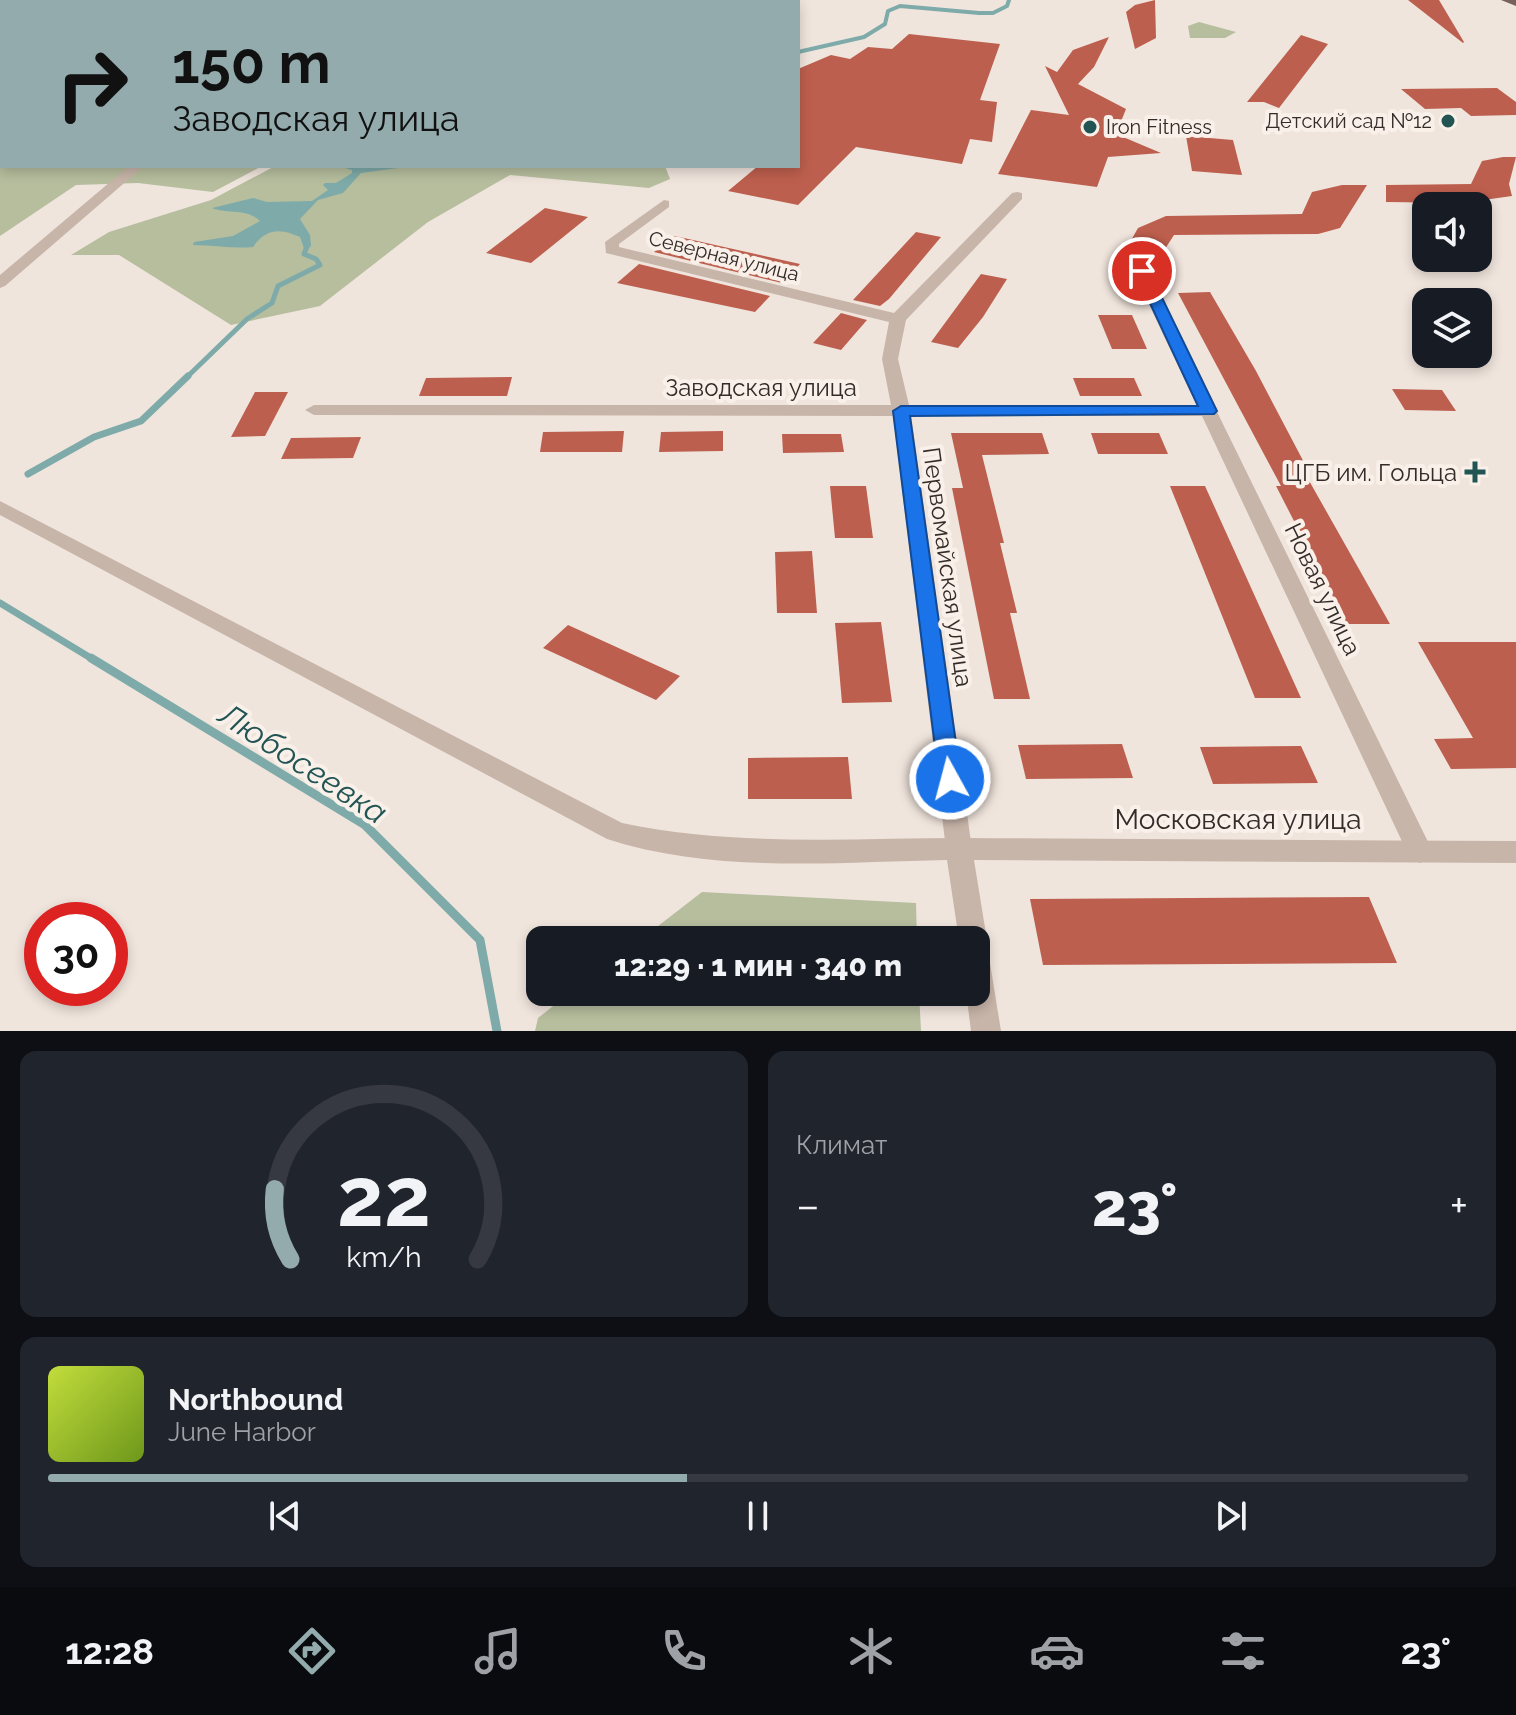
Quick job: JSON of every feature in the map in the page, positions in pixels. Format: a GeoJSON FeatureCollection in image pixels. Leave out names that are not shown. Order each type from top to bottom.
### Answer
{"type":"FeatureCollection","features":[{"type":"Feature","properties":{"kind":"main road"},"geometry":{"type":"LineString","coordinates":[[1506,0],[1516,3]]}},
{"type":"Feature","properties":{"kind":"street"},"geometry":{"type":"LineString","coordinates":[[0,283],[135,168]]}},
{"type":"Feature","properties":{"kind":"street"},"geometry":{"type":"LineString","coordinates":[[898,319],[1017,196]]}},
{"type":"Feature","properties":{"kind":"street","name":"Северная улица"},"geometry":{"type":"LineString","coordinates":[[664,204],[612,242],[611,250],[898,319]]}},
{"type":"Feature","properties":{"kind":"street","name":"Новая улица"},"geometry":{"type":"LineString","coordinates":[[1137,262],[1420,852]]}},
{"type":"Feature","properties":{"kind":"street","name":"Первомайская улица"},"geometry":{"type":"LineString","coordinates":[[898,319],[890,359],[901,411],[971,926]]}},
{"type":"Feature","properties":{"kind":"street","name":"Заводская улица"},"geometry":{"type":"LineString","coordinates":[[314,410],[1209,411]]}},
{"type":"Feature","properties":{"kind":"street","name":"Московская улица"},"geometry":{"type":"LineString","coordinates":[[0,507],[616,832],[677,845],[768,852],[959,849],[1516,852]]}},
{"type":"Feature","properties":{"kind":"street"},"geometry":{"type":"LineString","coordinates":[[982,1006],[986,1031]]}},
{"type":"Feature","properties":{"kind":"green space"},"geometry":{"type":"Polygon","coordinates":[[[1199,22],[1236,32],[1225,38],[1190,38],[1188,26],[1199,22]]]}},
{"type":"Feature","properties":{"kind":"green space"},"geometry":{"type":"Polygon","coordinates":[[[0,168],[258,168],[213,192],[138,183],[76,185],[0,236],[0,168]]]}},
{"type":"Feature","properties":{"kind":"green space"},"geometry":{"type":"Polygon","coordinates":[[[271,168],[666,168],[670,179],[649,188],[510,175],[428,222],[320,306],[231,325],[119,255],[71,255],[109,232],[211,200],[271,168]]]}},
{"type":"Feature","properties":{"kind":"green space"},"geometry":{"type":"Polygon","coordinates":[[[702,892],[916,903],[917,926],[658,926],[702,892]]]}},
{"type":"Feature","properties":{"kind":"green space"},"geometry":{"type":"Polygon","coordinates":[[[553,1006],[920,1006],[921,1031],[535,1031],[538,1018],[553,1006]]]}},
{"type":"Feature","properties":{"kind":"water"},"geometry":{"type":"Polygon","coordinates":[[[345,168],[398,168],[361,173],[343,193],[318,200],[300,219],[310,235],[311,246],[305,251],[300,237],[280,231],[263,236],[253,247],[193,245],[194,242],[233,236],[260,221],[249,214],[212,208],[253,198],[267,202],[312,201],[328,190],[323,185],[325,183],[336,183],[352,170],[345,168]]]}},
{"type":"Feature","properties":{"kind":"building"},"geometry":{"type":"Polygon","coordinates":[[[1155,0],[1156,38],[1135,49],[1126,12],[1135,5],[1155,0]]]}},
{"type":"Feature","properties":{"kind":"building"},"geometry":{"type":"Polygon","coordinates":[[[1408,0],[1439,0],[1464,42],[1463,43],[1408,0]]]}},
{"type":"Feature","properties":{"kind":"building"},"geometry":{"type":"Polygon","coordinates":[[[909,34],[1000,44],[980,100],[997,102],[992,142],[970,139],[962,164],[856,147],[798,205],[728,191],[756,168],[800,168],[800,68],[831,55],[850,59],[868,47],[892,49],[909,34]]]}},
{"type":"Feature","properties":{"kind":"building"},"geometry":{"type":"Polygon","coordinates":[[[1301,35],[1328,44],[1279,108],[1264,102],[1247,102],[1301,35]]]}},
{"type":"Feature","properties":{"kind":"building"},"geometry":{"type":"Polygon","coordinates":[[[1109,37],[1094,67],[1078,84],[1126,109],[1116,134],[1161,153],[1108,157],[1097,187],[998,174],[1031,110],[1069,115],[1045,66],[1057,72],[1073,50],[1109,37]]]}},
{"type":"Feature","properties":{"kind":"building"},"geometry":{"type":"Polygon","coordinates":[[[1497,88],[1516,102],[1516,115],[1471,116],[1461,108],[1425,109],[1401,89],[1497,88]]]}},
{"type":"Feature","properties":{"kind":"building"},"geometry":{"type":"Polygon","coordinates":[[[1186,136],[1233,140],[1242,175],[1192,171],[1186,136]]]}},
{"type":"Feature","properties":{"kind":"building"},"geometry":{"type":"Polygon","coordinates":[[[1516,157],[1509,184],[1512,196],[1492,199],[1492,192],[1412,192],[1412,202],[1386,202],[1386,185],[1471,184],[1482,161],[1516,157]]]}},
{"type":"Feature","properties":{"kind":"building"},"geometry":{"type":"Polygon","coordinates":[[[1342,185],[1367,185],[1340,228],[1318,234],[1174,235],[1163,252],[1129,244],[1138,228],[1166,216],[1302,214],[1312,192],[1342,185]]]}},
{"type":"Feature","properties":{"kind":"building"},"geometry":{"type":"Polygon","coordinates":[[[545,208],[588,217],[531,263],[486,253],[545,208]]]}},
{"type":"Feature","properties":{"kind":"building"},"geometry":{"type":"Polygon","coordinates":[[[916,232],[941,237],[889,299],[880,306],[853,300],[916,232]]]}},
{"type":"Feature","properties":{"kind":"building"},"geometry":{"type":"Polygon","coordinates":[[[675,236],[800,264],[782,283],[654,252],[675,236]]]}},
{"type":"Feature","properties":{"kind":"building"},"geometry":{"type":"Polygon","coordinates":[[[639,264],[770,296],[755,312],[617,283],[639,264]]]}},
{"type":"Feature","properties":{"kind":"building"},"geometry":{"type":"Polygon","coordinates":[[[981,274],[1007,279],[983,317],[958,348],[931,342],[981,274]]]}},
{"type":"Feature","properties":{"kind":"building"},"geometry":{"type":"Polygon","coordinates":[[[1210,292],[1308,470],[1303,470],[1390,624],[1347,624],[1276,486],[1281,486],[1178,293],[1210,292]]]}},
{"type":"Feature","properties":{"kind":"building"},"geometry":{"type":"Polygon","coordinates":[[[841,313],[867,320],[841,350],[813,343],[841,313]]]}},
{"type":"Feature","properties":{"kind":"building"},"geometry":{"type":"Polygon","coordinates":[[[1098,315],[1132,315],[1147,349],[1112,349],[1098,315]]]}},
{"type":"Feature","properties":{"kind":"building"},"geometry":{"type":"Polygon","coordinates":[[[512,377],[507,396],[419,396],[426,378],[512,377]]]}},
{"type":"Feature","properties":{"kind":"building"},"geometry":{"type":"Polygon","coordinates":[[[1073,378],[1134,378],[1142,396],[1080,396],[1073,378]]]}},
{"type":"Feature","properties":{"kind":"building"},"geometry":{"type":"Polygon","coordinates":[[[1392,389],[1442,390],[1456,411],[1405,410],[1392,389]]]}},
{"type":"Feature","properties":{"kind":"building"},"geometry":{"type":"Polygon","coordinates":[[[255,392],[288,392],[265,436],[231,437],[255,392]]]}},
{"type":"Feature","properties":{"kind":"building"},"geometry":{"type":"Polygon","coordinates":[[[624,431],[622,452],[540,452],[543,432],[624,431]]]}},
{"type":"Feature","properties":{"kind":"building"},"geometry":{"type":"Polygon","coordinates":[[[723,431],[723,451],[659,452],[661,432],[723,431]]]}},
{"type":"Feature","properties":{"kind":"building"},"geometry":{"type":"Polygon","coordinates":[[[951,433],[1042,433],[1049,454],[982,455],[1004,543],[1000,543],[1017,613],[1010,613],[1030,699],[994,699],[952,488],[963,488],[951,433]]]}},
{"type":"Feature","properties":{"kind":"building"},"geometry":{"type":"Polygon","coordinates":[[[1091,433],[1159,433],[1168,454],[1098,454],[1091,433]]]}},
{"type":"Feature","properties":{"kind":"building"},"geometry":{"type":"Polygon","coordinates":[[[782,434],[841,434],[844,452],[783,453],[782,434]]]}},
{"type":"Feature","properties":{"kind":"building"},"geometry":{"type":"Polygon","coordinates":[[[361,437],[353,458],[281,459],[291,438],[361,437]]]}},
{"type":"Feature","properties":{"kind":"building"},"geometry":{"type":"Polygon","coordinates":[[[830,486],[866,486],[873,538],[835,538],[830,486]]]}},
{"type":"Feature","properties":{"kind":"building"},"geometry":{"type":"Polygon","coordinates":[[[1170,486],[1205,486],[1301,698],[1255,698],[1170,486]]]}},
{"type":"Feature","properties":{"kind":"building"},"geometry":{"type":"Polygon","coordinates":[[[812,551],[817,613],[777,613],[775,552],[812,551]]]}},
{"type":"Feature","properties":{"kind":"building"},"geometry":{"type":"Polygon","coordinates":[[[881,622],[892,702],[842,703],[835,623],[881,622]]]}},
{"type":"Feature","properties":{"kind":"building"},"geometry":{"type":"Polygon","coordinates":[[[568,625],[680,676],[656,700],[543,648],[568,625]]]}},
{"type":"Feature","properties":{"kind":"building"},"geometry":{"type":"Polygon","coordinates":[[[1418,642],[1516,642],[1516,768],[1451,769],[1434,739],[1473,738],[1418,642]]]}},
{"type":"Feature","properties":{"kind":"building"},"geometry":{"type":"Polygon","coordinates":[[[1122,744],[1133,778],[1026,779],[1018,745],[1122,744]]]}},
{"type":"Feature","properties":{"kind":"building"},"geometry":{"type":"Polygon","coordinates":[[[1301,746],[1318,783],[1213,784],[1200,747],[1301,746]]]}},
{"type":"Feature","properties":{"kind":"building"},"geometry":{"type":"Polygon","coordinates":[[[848,757],[852,799],[748,799],[748,758],[848,757]]]}},
{"type":"Feature","properties":{"kind":"building"},"geometry":{"type":"Polygon","coordinates":[[[1369,897],[1397,963],[1043,965],[1030,899],[1369,897]]]}},
{"type":"Feature","properties":{"kind":"waterway","name":"Любосеевка"},"geometry":{"type":"LineString","coordinates":[[800,52],[864,37],[885,24],[888,11],[900,6],[993,13],[1007,6],[1009,0]]}},
{"type":"Feature","properties":{"kind":"waterway","name":"Любосеевка"},"geometry":{"type":"LineString","coordinates":[[186,378],[247,319],[272,303],[278,286],[320,265],[316,259],[304,254],[308,244]]}},
{"type":"Feature","properties":{"kind":"waterway","name":"Любосеевка"},"geometry":{"type":"LineString","coordinates":[[28,474],[94,437],[141,421],[188,376]]}},
{"type":"Feature","properties":{"kind":"waterway","name":"Любосеевка"},"geometry":{"type":"LineString","coordinates":[[0,603],[94,660]]}},
{"type":"Feature","properties":{"kind":"waterway","name":"Любосеевка"},"geometry":{"type":"LineString","coordinates":[[91,658],[365,825],[480,940],[497,1031]]}},
{"type":"Feature","properties":{"kind":"place","name":"Детский сад №12"},"geometry":{"type":"Point","coordinates":[1448,121]}},
{"type":"Feature","properties":{"kind":"place","name":"Iron Fitness"},"geometry":{"type":"Point","coordinates":[1090,127]}},
{"type":"Feature","properties":{"kind":"place","name":"ЦГБ им. Гольца"},"geometry":{"type":"Point","coordinates":[1475,472]}},
{"type":"Feature","properties":{"kind":"route"},"geometry":{"type":"LineString","coordinates":[[950,779],[901,411],[1209,411],[1142,271]]}}]}
